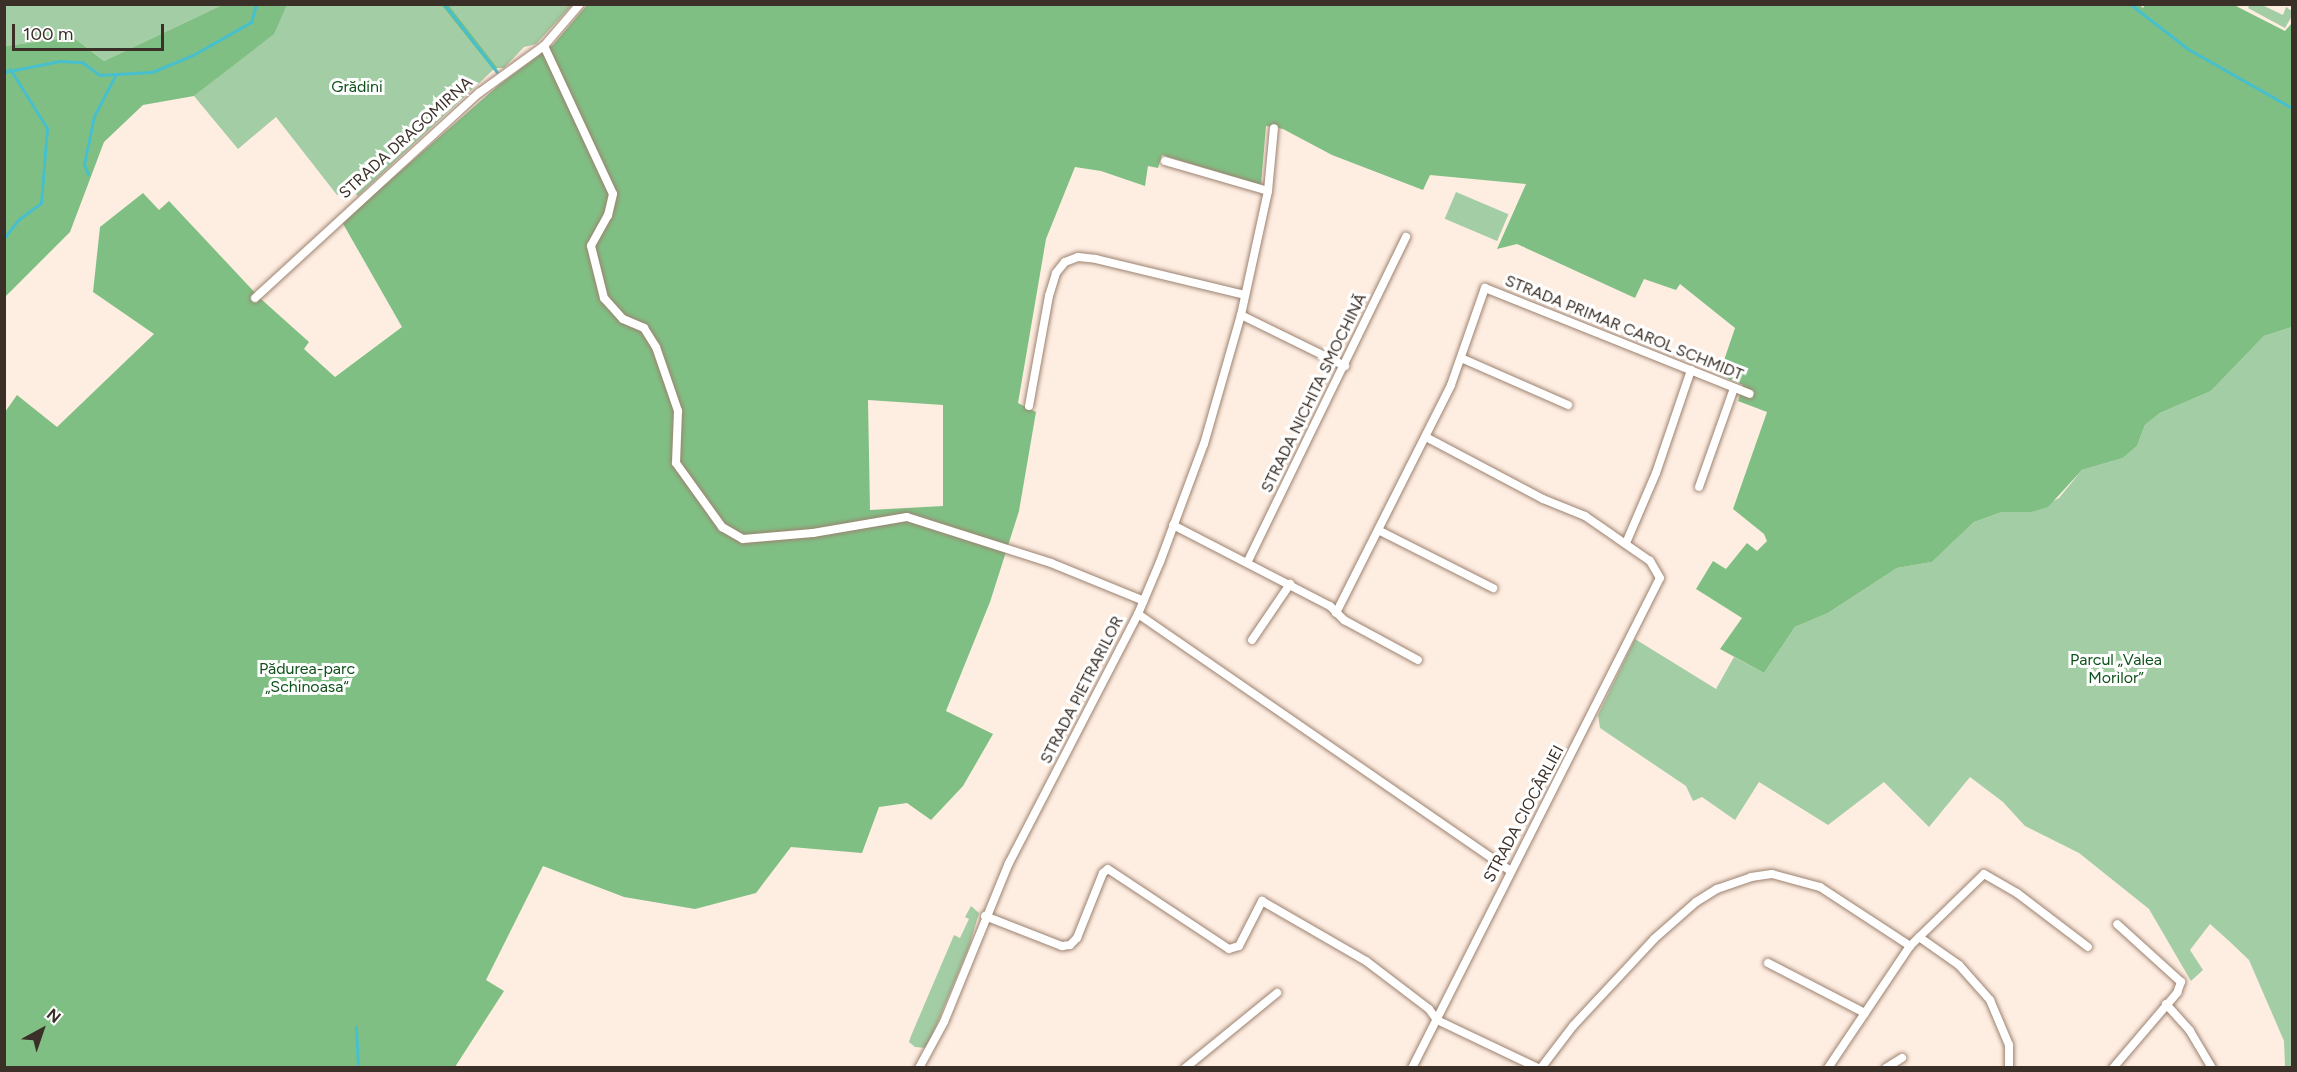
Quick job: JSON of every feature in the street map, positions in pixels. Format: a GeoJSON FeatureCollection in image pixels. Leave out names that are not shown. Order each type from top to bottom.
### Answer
{"type":"FeatureCollection","features":[{"type":"Feature","properties":{"kind":"street","name":"STRADA DRAGOMIRNA"},"geometry":{"type":"LineString","coordinates":[[255,298],[479,93],[544,46],[580,4]]}},
{"type":"Feature","properties":{"kind":"street"},"geometry":{"type":"LineString","coordinates":[[544,46],[613,194],[608,215],[591,246],[604,298],[623,319],[644,327],[656,347],[678,411],[676,463],[722,527],[743,538],[813,533],[907,517],[1051,563],[1144,601]]}},
{"type":"Feature","properties":{"kind":"street","name":"STRADA PIETRARILOR"},"geometry":{"type":"LineString","coordinates":[[919,1068],[944,1022],[985,916],[1144,601],[1204,444],[1242,315],[1268,191],[1274,128]]}},
{"type":"Feature","properties":{"kind":"street"},"geometry":{"type":"LineString","coordinates":[[1165,161],[1268,191]]}},
{"type":"Feature","properties":{"kind":"street","name":"STRADA NICHITA SMOCHINĂ"},"geometry":{"type":"LineString","coordinates":[[1247,563],[1406,237]]}},
{"type":"Feature","properties":{"kind":"street"},"geometry":{"type":"LineString","coordinates":[[1029,406],[1049,296],[1056,273],[1065,262],[1078,257],[1096,259],[1245,295]]}},
{"type":"Feature","properties":{"kind":"street","name":"STRADA PRIMAR CAROL SCHMIDT"},"geometry":{"type":"LineString","coordinates":[[1336,613],[1380,531],[1426,437],[1461,358],[1485,288],[1750,394]]}},
{"type":"Feature","properties":{"kind":"street"},"geometry":{"type":"LineString","coordinates":[[1242,315],[1345,366]]}},
{"type":"Feature","properties":{"kind":"street"},"geometry":{"type":"LineString","coordinates":[[1461,358],[1568,405]]}},
{"type":"Feature","properties":{"kind":"street"},"geometry":{"type":"LineString","coordinates":[[1426,437],[1543,499],[1585,516],[1626,543],[1656,473],[1691,370]]}},
{"type":"Feature","properties":{"kind":"street"},"geometry":{"type":"LineString","coordinates":[[1699,487],[1734,388]]}},
{"type":"Feature","properties":{"kind":"street"},"geometry":{"type":"LineString","coordinates":[[1173,525],[1290,584],[1418,660]]}},
{"type":"Feature","properties":{"kind":"street"},"geometry":{"type":"LineString","coordinates":[[1380,531],[1493,588]]}},
{"type":"Feature","properties":{"kind":"street","name":"STRADA CIOCÂRLIEI"},"geometry":{"type":"LineString","coordinates":[[1412,1068],[1510,871],[1658,585],[1660,573],[1626,543]]}},
{"type":"Feature","properties":{"kind":"street"},"geometry":{"type":"LineString","coordinates":[[1252,640],[1290,584]]}},
{"type":"Feature","properties":{"kind":"street"},"geometry":{"type":"LineString","coordinates":[[1138,614],[1510,871]]}},
{"type":"Feature","properties":{"kind":"street"},"geometry":{"type":"LineString","coordinates":[[985,916],[1062,946],[1070,945],[1077,938],[1103,873],[1108,869],[1229,949],[1239,946],[1262,901],[1366,961],[1429,1009],[1437,1020],[1539,1068],[1573,1026],[1654,939],[1696,902],[1751,877],[1772,874],[1820,887],[1910,946]]}},
{"type":"Feature","properties":{"kind":"street"},"geometry":{"type":"LineString","coordinates":[[1827,1068],[1910,946],[1984,874],[2002,882],[2088,947]]}},
{"type":"Feature","properties":{"kind":"street"},"geometry":{"type":"LineString","coordinates":[[2113,1068],[2180,988],[2180,977],[2117,924]]}},
{"type":"Feature","properties":{"kind":"street"},"geometry":{"type":"LineString","coordinates":[[1919,937],[1959,965],[1990,1000],[2009,1045],[2009,1068]]}},
{"type":"Feature","properties":{"kind":"street"},"geometry":{"type":"LineString","coordinates":[[1768,963],[1864,1013]]}},
{"type":"Feature","properties":{"kind":"street"},"geometry":{"type":"LineString","coordinates":[[1185,1068],[1277,993]]}},
{"type":"Feature","properties":{"kind":"street"},"geometry":{"type":"LineString","coordinates":[[2166,1004],[2190,1031],[2212,1068]]}},
{"type":"Feature","properties":{"kind":"street"},"geometry":{"type":"LineString","coordinates":[[1886,1068],[1902,1058]]}},
{"type":"Feature","properties":{"kind":"green space","name":"Pădurea-parc „Schinoasa“"},"geometry":{"type":"Polygon","coordinates":[[[2139,4],[2143,8],[2145,4],[2232,4],[2285,31],[2292,23],[2292,327],[2264,336],[2211,391],[2160,413],[2145,425],[2137,446],[2123,458],[2082,470],[2048,507],[2031,512],[2002,512],[1974,522],[1932,562],[1897,568],[1828,613],[1795,627],[1764,673],[1720,649],[1742,618],[1696,589],[1713,561],[1726,569],[1747,543],[1757,551],[1767,541],[1764,534],[1733,509],[1767,412],[1738,401],[1743,385],[1719,375],[1735,328],[1680,284],[1676,290],[1644,279],[1635,298],[1517,244],[1497,249],[1526,184],[1430,175],[1423,190],[1332,155],[1283,129],[1266,126],[1261,185],[1162,155],[1158,168],[1148,166],[1145,186],[1101,171],[1075,167],[1046,239],[1018,403],[1036,412],[1019,511],[990,602],[946,711],[993,734],[963,786],[931,820],[907,803],[879,807],[862,853],[791,847],[756,893],[695,909],[624,897],[543,866],[486,980],[504,991],[455,1067],[5,1068],[5,412],[17,395],[57,427],[154,334],[93,292],[100,227],[143,193],[159,210],[169,201],[261,299],[309,342],[304,349],[335,377],[402,327],[342,222],[499,85],[553,45],[587,5],[2139,4]],[[868,400],[870,510],[943,506],[943,405],[868,400]]]}},
{"type":"Feature","properties":{"kind":"green space"},"geometry":{"type":"Polygon","coordinates":[[[2250,4],[2262,5],[2283,15],[2286,7],[2292,11],[2292,16],[2285,28],[2248,8],[2250,4]]]}},
{"type":"Feature","properties":{"kind":"green space"},"geometry":{"type":"Polygon","coordinates":[[[4,5],[222,5],[104,61],[73,37],[5,46],[4,5]]]}},
{"type":"Feature","properties":{"kind":"green space"},"geometry":{"type":"Polygon","coordinates":[[[222,5],[287,5],[274,34],[194,96],[143,105],[104,142],[70,232],[5,297],[5,46],[73,37],[104,61],[222,5]]]}},
{"type":"Feature","properties":{"kind":"green space","name":"Grădini"},"geometry":{"type":"Polygon","coordinates":[[[287,5],[441,5],[493,70],[358,196],[352,191],[337,195],[276,117],[238,149],[194,96],[273,34],[287,5]]]}},
{"type":"Feature","properties":{"kind":"green space"},"geometry":{"type":"Polygon","coordinates":[[[441,5],[449,5],[498,68],[493,70],[441,5]]]}},
{"type":"Feature","properties":{"kind":"green space"},"geometry":{"type":"Polygon","coordinates":[[[449,5],[572,5],[536,44],[524,47],[504,68],[498,68],[449,5]]]}},
{"type":"Feature","properties":{"kind":"green space"},"geometry":{"type":"Polygon","coordinates":[[[1456,192],[1508,214],[1497,241],[1445,219],[1456,192]]]}},
{"type":"Feature","properties":{"kind":"green space","name":"Parcul „Valea Morilor”"},"geometry":{"type":"Polygon","coordinates":[[[2292,327],[2292,1067],[2285,1067],[2284,1041],[2249,960],[2228,940],[2210,924],[2190,950],[2203,970],[2191,981],[2149,909],[2079,853],[2025,826],[2003,802],[1970,777],[1929,827],[1884,782],[1828,825],[1759,782],[1735,820],[1702,797],[1693,801],[1686,786],[1600,728],[1598,715],[1635,639],[1716,689],[1734,657],[1764,673],[1795,627],[1828,613],[1897,568],[1932,562],[1974,522],[2002,512],[2031,512],[2059,498],[2082,470],[2123,458],[2137,446],[2145,425],[2160,413],[2211,391],[2264,336],[2292,327]]]}},
{"type":"Feature","properties":{"kind":"green space"},"geometry":{"type":"Polygon","coordinates":[[[971,906],[979,913],[969,947],[927,1048],[915,1047],[909,1042],[911,1036],[954,935],[960,938],[969,919],[965,917],[971,906]]]}},
{"type":"Feature","properties":{"kind":"waterway"},"geometry":{"type":"LineString","coordinates":[[4,72],[60,61],[82,62],[99,75],[152,72],[193,55],[251,22],[256,4]]}},
{"type":"Feature","properties":{"kind":"waterway"},"geometry":{"type":"LineString","coordinates":[[444,4],[497,72]]}},
{"type":"Feature","properties":{"kind":"waterway"},"geometry":{"type":"LineString","coordinates":[[2130,4],[2188,49],[2292,108]]}},
{"type":"Feature","properties":{"kind":"waterway"},"geometry":{"type":"LineString","coordinates":[[4,238],[19,219],[41,203],[47,128],[10,69]]}},
{"type":"Feature","properties":{"kind":"waterway"},"geometry":{"type":"LineString","coordinates":[[88,174],[84,164],[94,116],[115,76]]}},
{"type":"Feature","properties":{"kind":"waterway"},"geometry":{"type":"LineString","coordinates":[[356,1027],[358,1068]]}}]}
